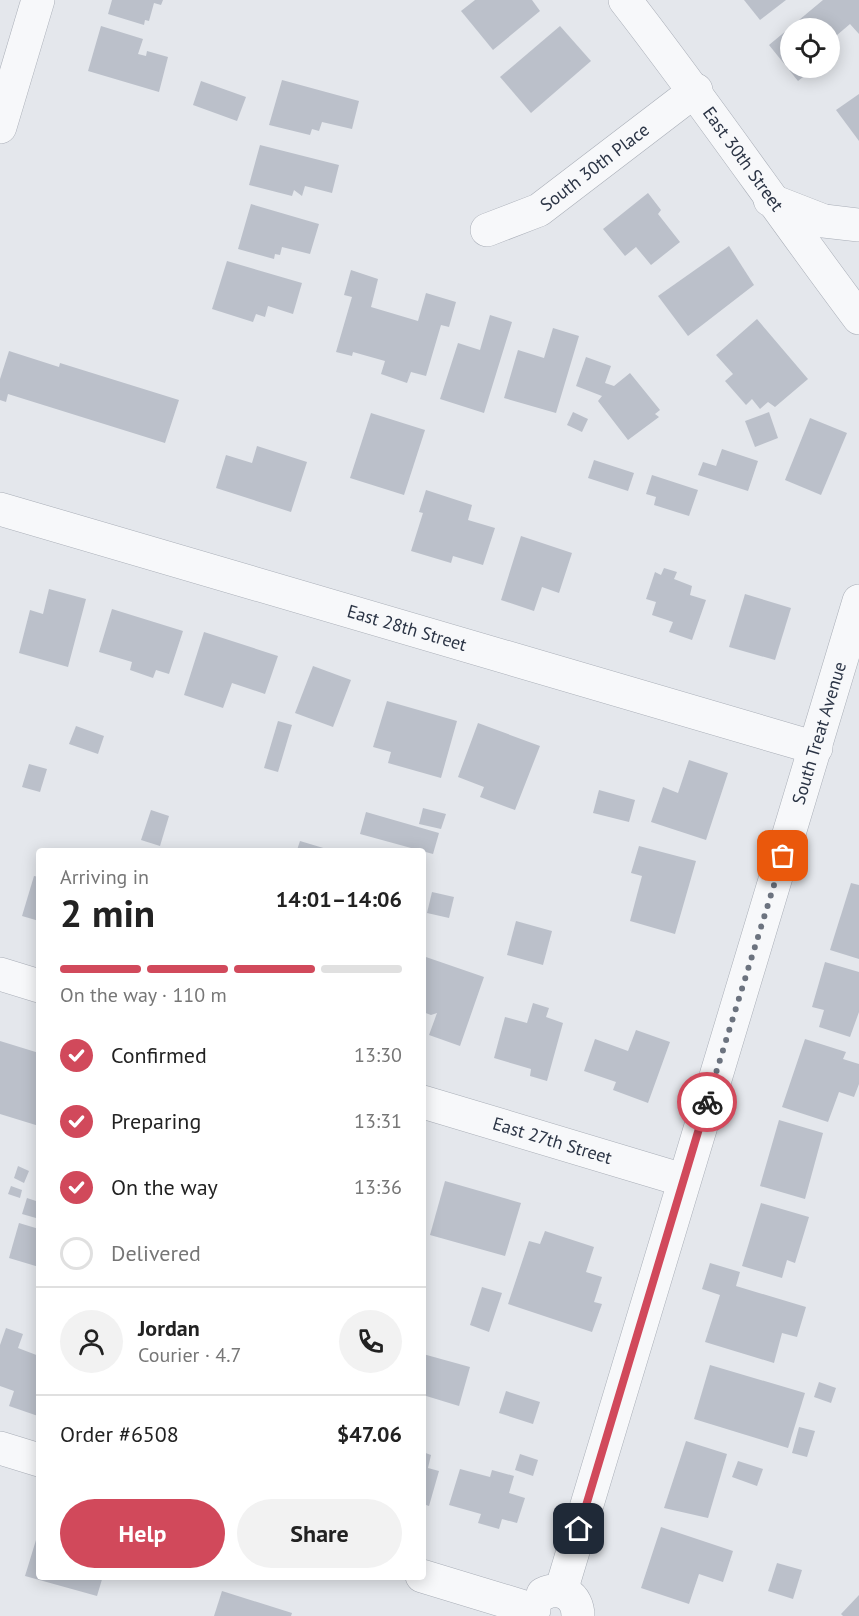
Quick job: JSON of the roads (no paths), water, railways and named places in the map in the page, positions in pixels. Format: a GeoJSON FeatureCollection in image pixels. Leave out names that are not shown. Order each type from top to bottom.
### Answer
{"type":"FeatureCollection","features":[{"type":"Feature","properties":{"kind":"street"},"geometry":{"type":"LineString","coordinates":[[0,127],[38,0]]}},
{"type":"Feature","properties":{"kind":"street","name":"East 30th Street"},"geometry":{"type":"LineString","coordinates":[[625,0],[696,90],[770,200],[859,318]]}},
{"type":"Feature","properties":{"kind":"street","name":"South 30th Place"},"geometry":{"type":"LineString","coordinates":[[487,230],[539,210],[696,90]]}},
{"type":"Feature","properties":{"kind":"street"},"geometry":{"type":"LineString","coordinates":[[770,200],[824,221],[859,225]]}},
{"type":"Feature","properties":{"kind":"street","name":"East 28th Street"},"geometry":{"type":"LineString","coordinates":[[0,510],[816,748]]}},
{"type":"Feature","properties":{"kind":"street","name":"South Treat Avenue"},"geometry":{"type":"LineString","coordinates":[[569,1604],[683,1180],[859,601]]}},
{"type":"Feature","properties":{"kind":"street"},"geometry":{"type":"LineString","coordinates":[[0,974],[36,985]]}},
{"type":"Feature","properties":{"kind":"street","name":"East 27th Street"},"geometry":{"type":"LineString","coordinates":[[426,1103],[683,1180]]}},
{"type":"Feature","properties":{"kind":"street"},"geometry":{"type":"LineString","coordinates":[[0,1448],[36,1459]]}},
{"type":"Feature","properties":{"kind":"street"},"geometry":{"type":"LineString","coordinates":[[426,1577],[534,1613],[538,1598],[544,1593],[569,1604]]}}]}
